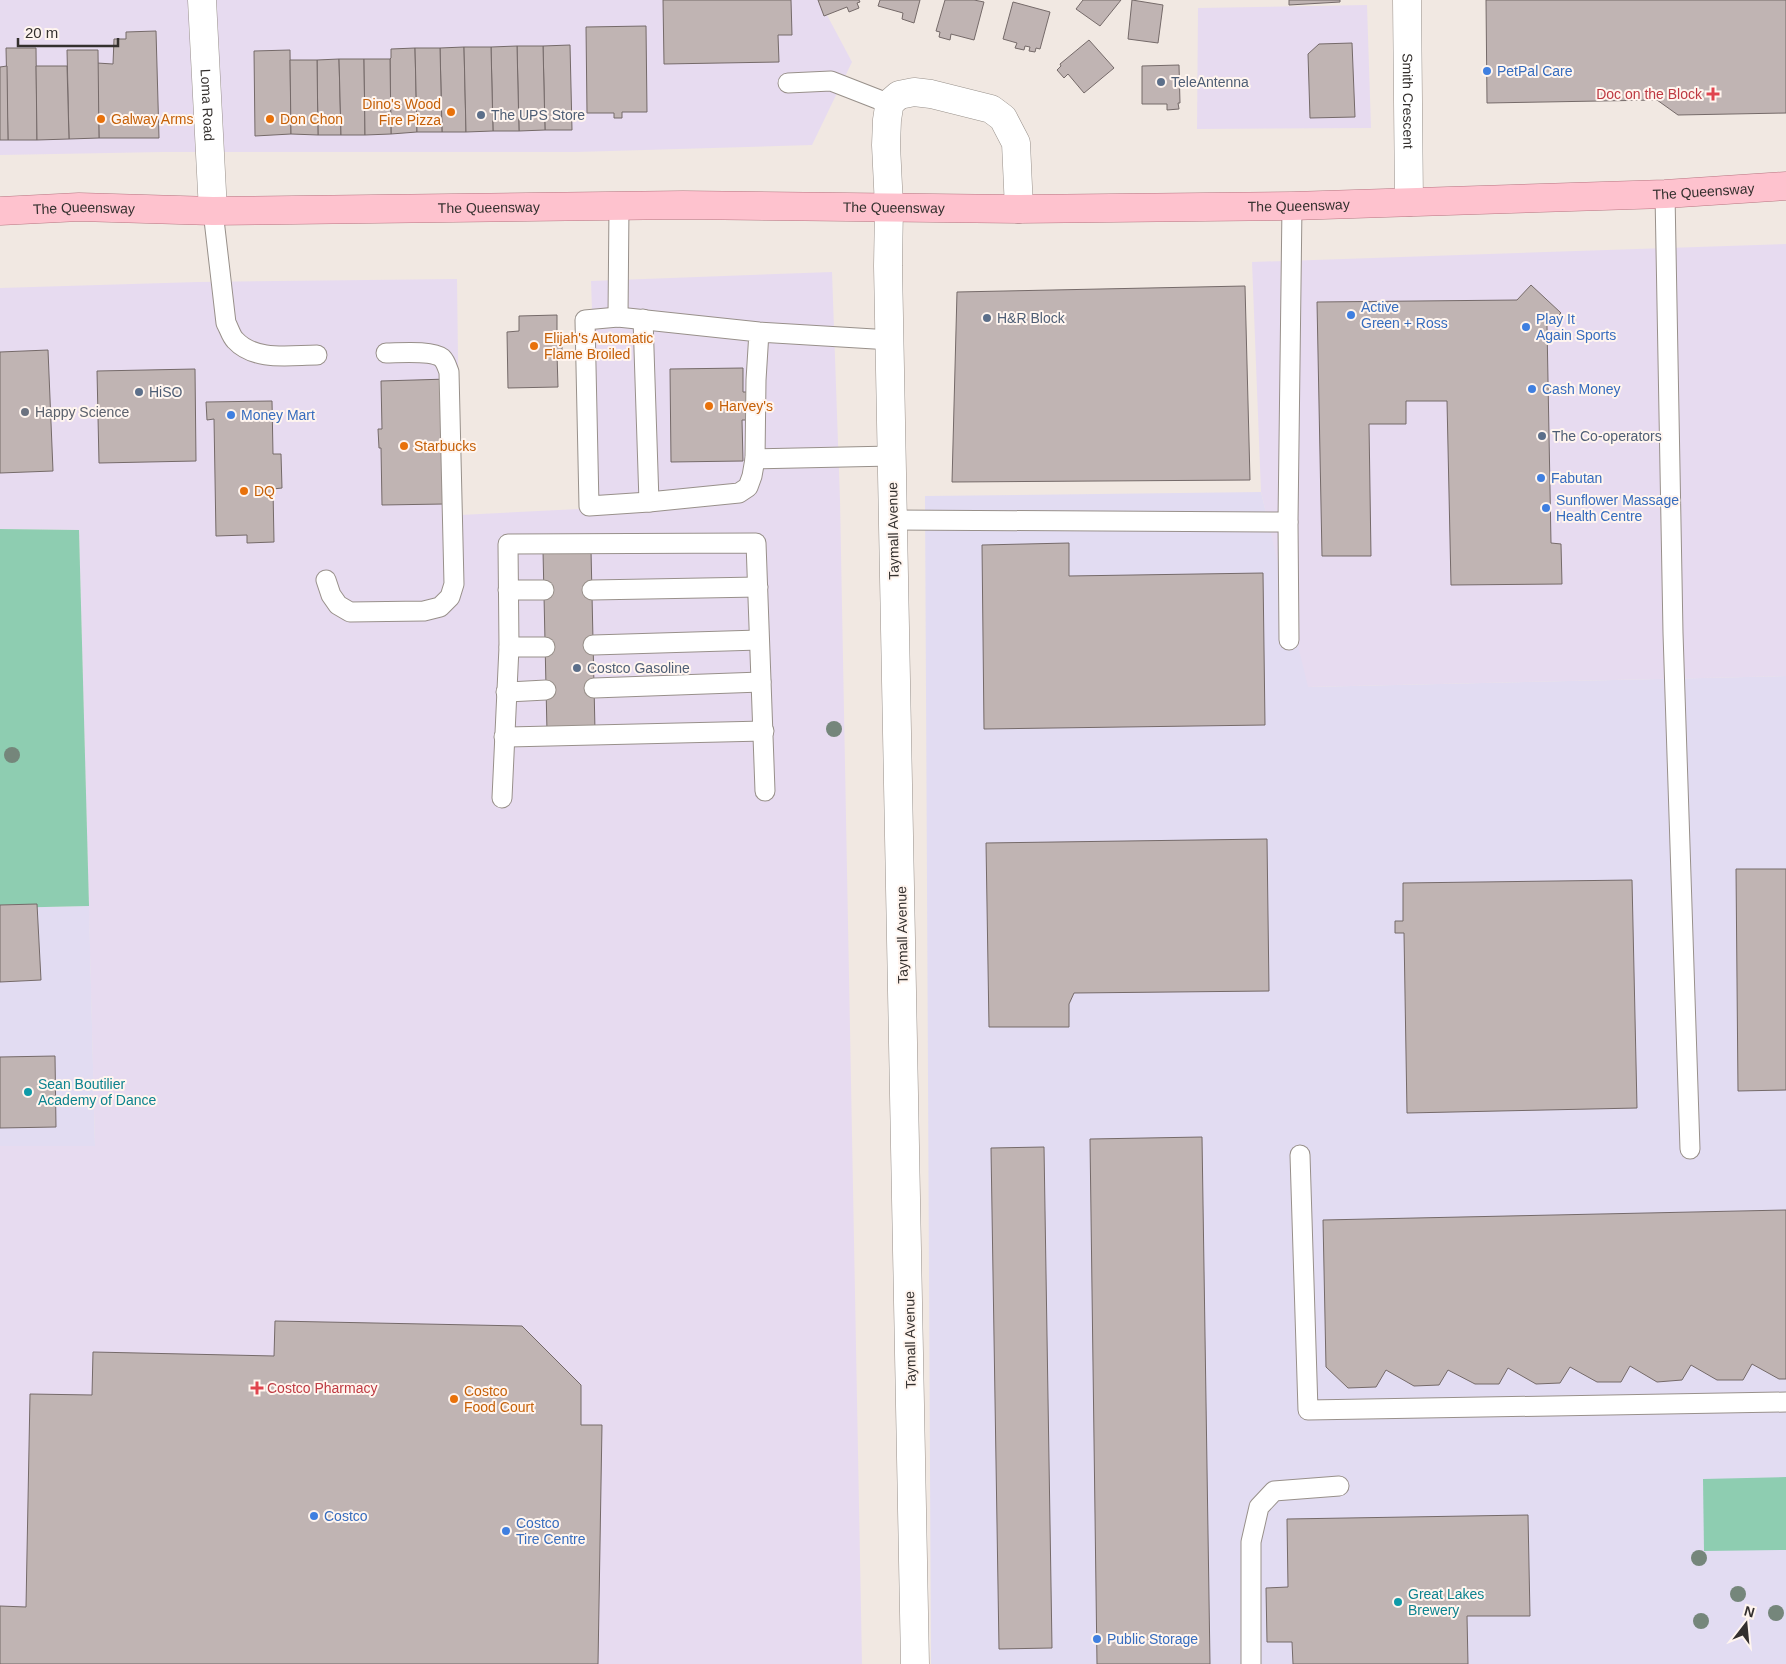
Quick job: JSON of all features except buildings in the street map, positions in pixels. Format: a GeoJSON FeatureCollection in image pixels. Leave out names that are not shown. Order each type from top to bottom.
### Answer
{"type":"FeatureCollection","features":[{"type":"Feature","properties":{"kind":"main road","name":"The Queensway"},"geometry":{"type":"LineString","coordinates":[[0,211],[79,207],[213,211],[619,206],[1019,209],[1292,206],[1665,194],[1786,186]]}},
{"type":"Feature","properties":{"kind":"street","name":"Loma Road"},"geometry":{"type":"LineString","coordinates":[[202,0],[213,211]]}},
{"type":"Feature","properties":{"kind":"street","name":"Smith Crescent"},"geometry":{"type":"LineString","coordinates":[[1407,0],[1409,202]]}},
{"type":"Feature","properties":{"kind":"street"},"geometry":{"type":"LineString","coordinates":[[890,104],[899,95],[904,93],[921,92],[991,109],[1003,118],[1016,143],[1019,209]]}},
{"type":"Feature","properties":{"kind":"street","name":"Taymall Avenue"},"geometry":{"type":"LineString","coordinates":[[890,104],[886,145],[889,207],[888,266],[891,340],[916,1664]]}},
{"type":"Feature","properties":{"kind":"lane"},"geometry":{"type":"LineString","coordinates":[[788,84],[831,81],[890,104]]}},
{"type":"Feature","properties":{"kind":"lane"},"geometry":{"type":"LineString","coordinates":[[1665,194],[1673,633],[1690,1150]]}},
{"type":"Feature","properties":{"kind":"lane"},"geometry":{"type":"LineString","coordinates":[[618,317],[619,206]]}},
{"type":"Feature","properties":{"kind":"lane"},"geometry":{"type":"LineString","coordinates":[[1289,640],[1288,522],[1292,206]]}},
{"type":"Feature","properties":{"kind":"lane"},"geometry":{"type":"LineString","coordinates":[[213,211],[226,323],[235,340],[250,352],[273,356],[317,355]]}},
{"type":"Feature","properties":{"kind":"lane"},"geometry":{"type":"LineString","coordinates":[[759,332],[755,459],[748,487],[739,493],[589,506],[585,320],[618,317],[759,332],[891,340]]}},
{"type":"Feature","properties":{"kind":"lane"},"geometry":{"type":"LineString","coordinates":[[643,319],[649,502]]}},
{"type":"Feature","properties":{"kind":"lane"},"geometry":{"type":"LineString","coordinates":[[326,580],[331,595],[338,605],[350,612],[424,611],[440,607],[450,597],[454,584],[449,372],[446,363],[440,356],[432,353],[386,353]]}},
{"type":"Feature","properties":{"kind":"lane"},"geometry":{"type":"LineString","coordinates":[[755,459],[892,456]]}},
{"type":"Feature","properties":{"kind":"lane"},"geometry":{"type":"LineString","coordinates":[[893,520],[1288,522]]}},
{"type":"Feature","properties":{"kind":"lane"},"geometry":{"type":"LineString","coordinates":[[502,798],[509,647],[508,544],[756,542],[765,791]]}},
{"type":"Feature","properties":{"kind":"lane"},"geometry":{"type":"LineString","coordinates":[[592,590],[758,587]]}},
{"type":"Feature","properties":{"kind":"lane"},"geometry":{"type":"LineString","coordinates":[[508,590],[544,590]]}},
{"type":"Feature","properties":{"kind":"lane"},"geometry":{"type":"LineString","coordinates":[[592,645],[760,640]]}},
{"type":"Feature","properties":{"kind":"lane"},"geometry":{"type":"LineString","coordinates":[[509,647],[545,647]]}},
{"type":"Feature","properties":{"kind":"lane"},"geometry":{"type":"LineString","coordinates":[[594,688],[761,682]]}},
{"type":"Feature","properties":{"kind":"lane"},"geometry":{"type":"LineString","coordinates":[[506,692],[546,690]]}},
{"type":"Feature","properties":{"kind":"lane"},"geometry":{"type":"LineString","coordinates":[[504,737],[764,731]]}},
{"type":"Feature","properties":{"kind":"lane"},"geometry":{"type":"LineString","coordinates":[[1300,1155],[1308,1410],[1786,1402]]}},
{"type":"Feature","properties":{"kind":"lane"},"geometry":{"type":"LineString","coordinates":[[1251,1664],[1251,1542],[1259,1507],[1274,1491],[1339,1486]]}},
{"type":"Feature","properties":{"kind":"shaded area"},"geometry":{"type":"Polygon","coordinates":[[[0,0],[819,0],[852,62],[812,145],[576,152],[163,152],[0,155],[0,0]]]}},
{"type":"Feature","properties":{"kind":"shaded area"},"geometry":{"type":"Polygon","coordinates":[[[1367,5],[1371,128],[1197,129],[1198,8],[1367,5]]]}},
{"type":"Feature","properties":{"kind":"shaded area"},"geometry":{"type":"Polygon","coordinates":[[[1786,244],[1786,676],[1307,687],[1261,492],[1252,262],[1786,244]]]}},
{"type":"Feature","properties":{"kind":"shaded area"},"geometry":{"type":"Polygon","coordinates":[[[832,272],[840,500],[862,1664],[0,1664],[0,1146],[95,1146],[79,530],[0,529],[0,288],[198,282],[457,279],[460,515],[599,508],[591,281],[832,272]]]}},
{"type":"Feature","properties":{"kind":"shaded area"},"geometry":{"type":"Polygon","coordinates":[[[1261,492],[1308,687],[1786,676],[1786,1664],[931,1664],[925,496],[1261,492]]]}},
{"type":"Feature","properties":{"kind":"shaded area"},"geometry":{"type":"Polygon","coordinates":[[[89,906],[95,1146],[0,1146],[0,908],[89,906]]]}},
{"type":"Feature","properties":{"kind":"green space"},"geometry":{"type":"Polygon","coordinates":[[[0,529],[79,530],[89,906],[0,908],[0,529]]]}},
{"type":"Feature","properties":{"kind":"green space"},"geometry":{"type":"Polygon","coordinates":[[[1786,1477],[1786,1550],[1704,1551],[1703,1479],[1786,1477]]]}},
{"type":"Feature","properties":{"kind":"place","name":"PetPal Care"},"geometry":{"type":"Point","coordinates":[1487,71]}},
{"type":"Feature","properties":{"kind":"place","name":"TeleAntenna"},"geometry":{"type":"Point","coordinates":[1161,82]}},
{"type":"Feature","properties":{"kind":"place","name":"Doc on the Block"},"geometry":{"type":"Point","coordinates":[1713,94]}},
{"type":"Feature","properties":{"kind":"place","name":"Dino's Wood Fire Pizza"},"geometry":{"type":"Point","coordinates":[451,112]}},
{"type":"Feature","properties":{"kind":"place","name":"The UPS Store"},"geometry":{"type":"Point","coordinates":[481,115]}},
{"type":"Feature","properties":{"kind":"place","name":"Galway Arms"},"geometry":{"type":"Point","coordinates":[101,119]}},
{"type":"Feature","properties":{"kind":"place","name":"Don Chon"},"geometry":{"type":"Point","coordinates":[270,119]}},
{"type":"Feature","properties":{"kind":"place","name":"Active Green + Ross"},"geometry":{"type":"Point","coordinates":[1351,315]}},
{"type":"Feature","properties":{"kind":"place","name":"H&R Block"},"geometry":{"type":"Point","coordinates":[987,318]}},
{"type":"Feature","properties":{"kind":"place","name":"Play It Again Sports"},"geometry":{"type":"Point","coordinates":[1526,327]}},
{"type":"Feature","properties":{"kind":"place","name":"Elijah's Automatic Flame Broiled"},"geometry":{"type":"Point","coordinates":[534,346]}},
{"type":"Feature","properties":{"kind":"place","name":"Cash Money"},"geometry":{"type":"Point","coordinates":[1532,389]}},
{"type":"Feature","properties":{"kind":"place","name":"HiSO"},"geometry":{"type":"Point","coordinates":[139,392]}},
{"type":"Feature","properties":{"kind":"place","name":"Harvey's"},"geometry":{"type":"Point","coordinates":[709,406]}},
{"type":"Feature","properties":{"kind":"place","name":"Happy Science"},"geometry":{"type":"Point","coordinates":[25,412]}},
{"type":"Feature","properties":{"kind":"place","name":"Money Mart"},"geometry":{"type":"Point","coordinates":[231,415]}},
{"type":"Feature","properties":{"kind":"place","name":"The Co-operators"},"geometry":{"type":"Point","coordinates":[1542,436]}},
{"type":"Feature","properties":{"kind":"place","name":"Starbucks"},"geometry":{"type":"Point","coordinates":[404,446]}},
{"type":"Feature","properties":{"kind":"place","name":"Fabutan"},"geometry":{"type":"Point","coordinates":[1541,478]}},
{"type":"Feature","properties":{"kind":"place","name":"DQ"},"geometry":{"type":"Point","coordinates":[244,491]}},
{"type":"Feature","properties":{"kind":"place","name":"Sunflower Massage Health Centre"},"geometry":{"type":"Point","coordinates":[1546,508]}},
{"type":"Feature","properties":{"kind":"place","name":"Costco Gasoline"},"geometry":{"type":"Point","coordinates":[577,668]}},
{"type":"Feature","properties":{"kind":"place","name":"Sean Boutilier Academy of Dance"},"geometry":{"type":"Point","coordinates":[28,1092]}},
{"type":"Feature","properties":{"kind":"place","name":"Costco Pharmacy"},"geometry":{"type":"Point","coordinates":[257,1388]}},
{"type":"Feature","properties":{"kind":"place","name":"Costco Food Court"},"geometry":{"type":"Point","coordinates":[454,1399]}},
{"type":"Feature","properties":{"kind":"place","name":"Costco"},"geometry":{"type":"Point","coordinates":[314,1516]}},
{"type":"Feature","properties":{"kind":"place","name":"Costco Tire Centre"},"geometry":{"type":"Point","coordinates":[506,1531]}},
{"type":"Feature","properties":{"kind":"place","name":"Great Lakes Brewery"},"geometry":{"type":"Point","coordinates":[1398,1602]}},
{"type":"Feature","properties":{"kind":"place","name":"Public Storage"},"geometry":{"type":"Point","coordinates":[1097,1639]}}]}
